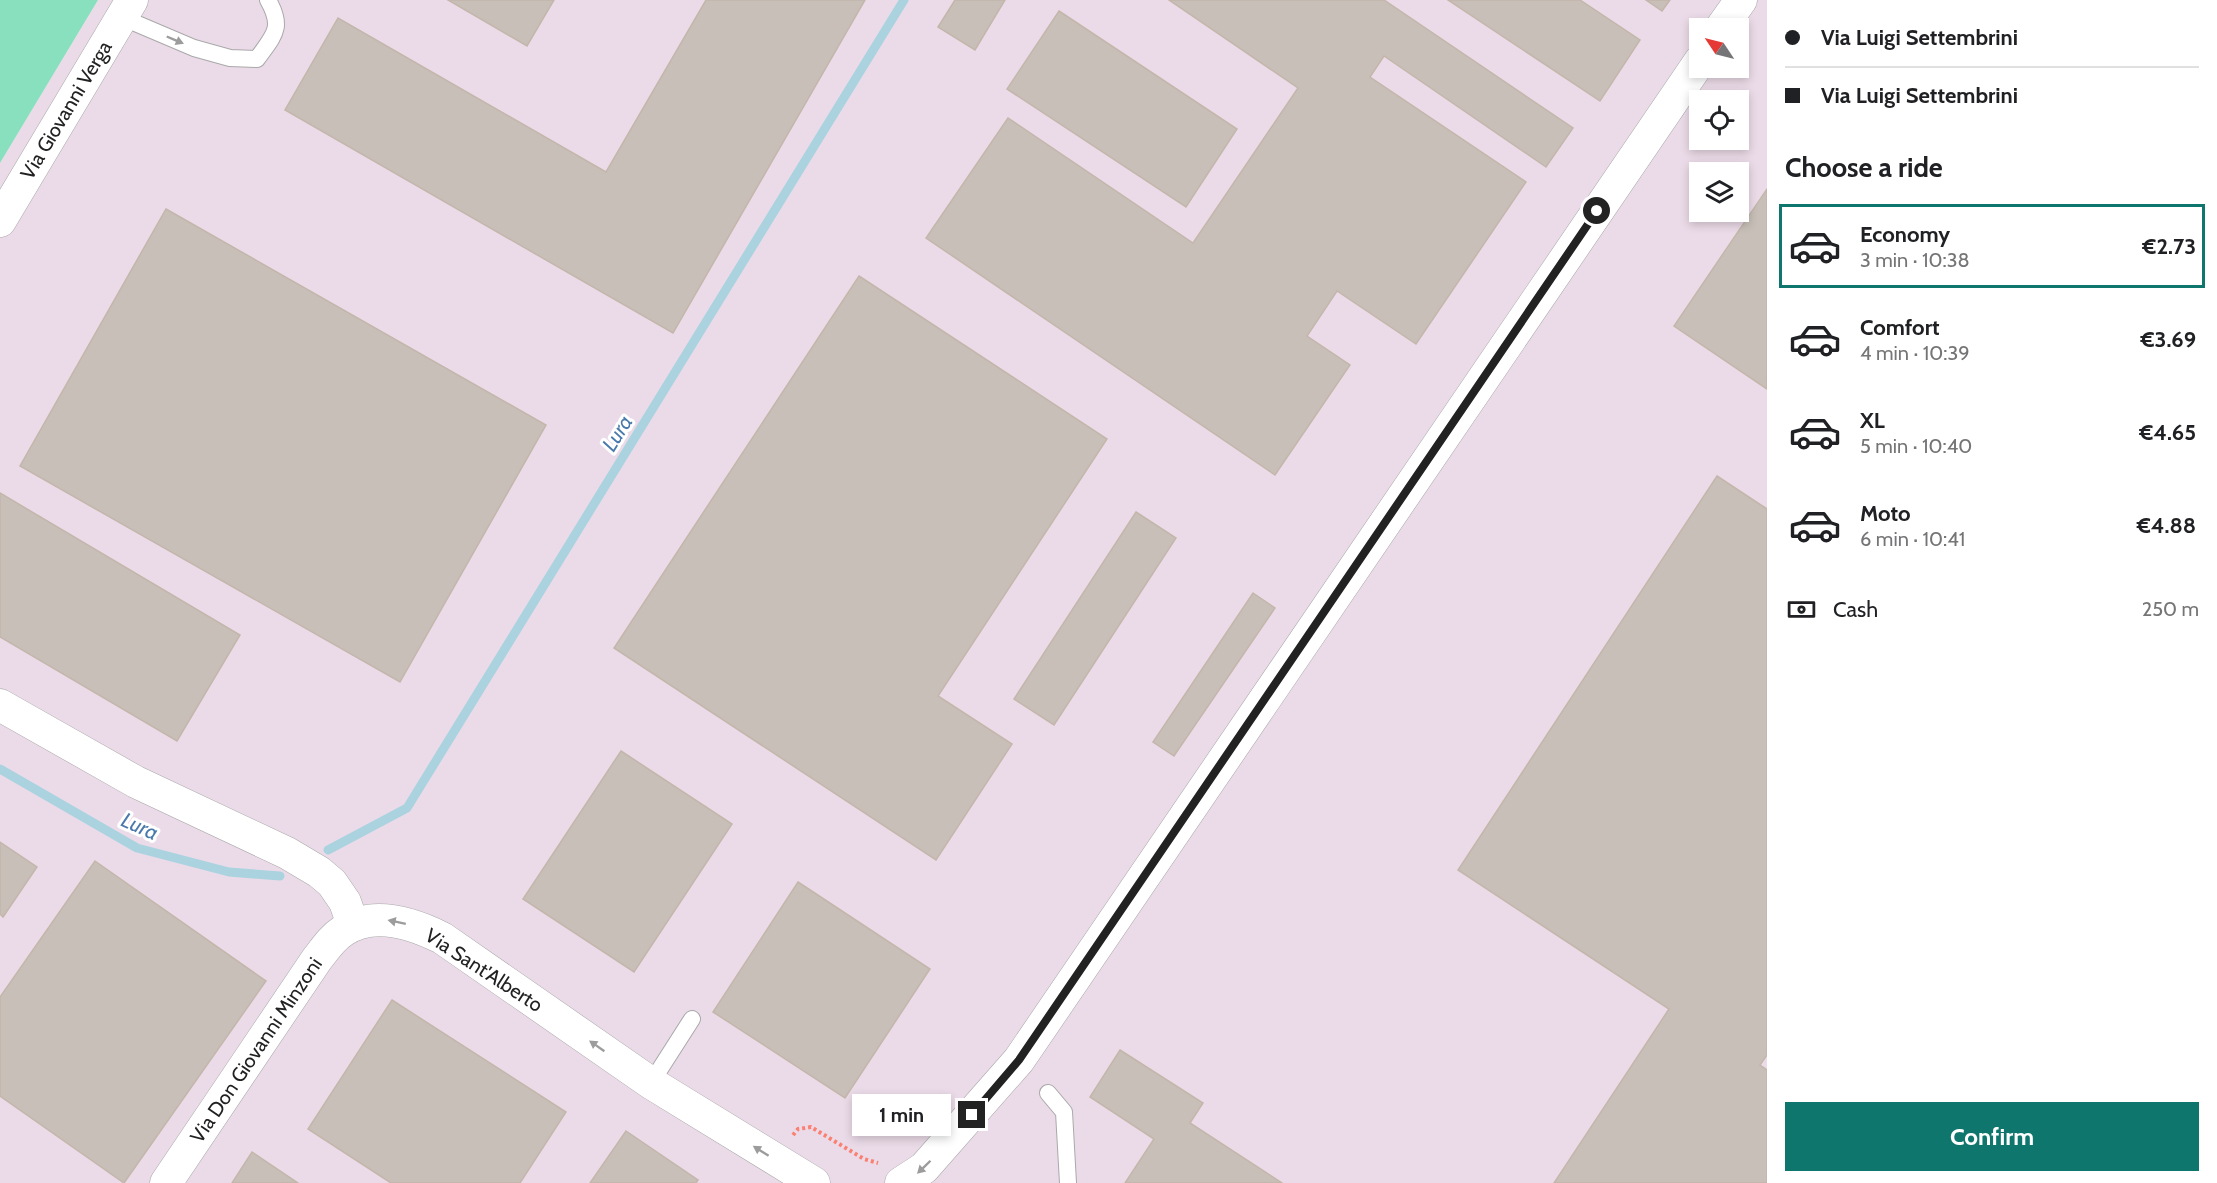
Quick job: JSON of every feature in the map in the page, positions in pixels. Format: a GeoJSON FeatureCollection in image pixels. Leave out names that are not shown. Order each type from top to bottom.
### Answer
{"type":"FeatureCollection","features":[{"type":"Feature","properties":{"kind":"street"},"geometry":{"type":"LineString","coordinates":[[1729,18],[1741,0]]}},
{"type":"Feature","properties":{"kind":"street","name":"Via Giovanni Verga"},"geometry":{"type":"LineString","coordinates":[[0,221],[127,8]]}},
{"type":"Feature","properties":{"kind":"street"},"geometry":{"type":"LineString","coordinates":[[901,1183],[924,1168],[1019,1060],[1689,77]]}},
{"type":"Feature","properties":{"kind":"street"},"geometry":{"type":"LineString","coordinates":[[0,705],[136,782],[287,853],[319,872],[332,883],[345,902],[353,925]]}},
{"type":"Feature","properties":{"kind":"street","name":"Via Sant'Alberto"},"geometry":{"type":"LineString","coordinates":[[353,925],[366,920],[384,920],[422,928],[442,938],[651,1083],[814,1182]]}},
{"type":"Feature","properties":{"kind":"street","name":"Via Don Giovanni Minzoni"},"geometry":{"type":"LineString","coordinates":[[166,1183],[317,959],[332,940],[353,925]]}},
{"type":"Feature","properties":{"kind":"street"},"geometry":{"type":"LineString","coordinates":[[940,1183],[1005,1089],[1019,1060]]}},
{"type":"Feature","properties":{"kind":"lane"},"geometry":{"type":"LineString","coordinates":[[127,8],[194,48],[230,58],[257,59],[275,34],[277,16],[268,0]]}},
{"type":"Feature","properties":{"kind":"lane"},"geometry":{"type":"LineString","coordinates":[[651,1083],[692,1019]]}},
{"type":"Feature","properties":{"kind":"lane"},"geometry":{"type":"LineString","coordinates":[[1048,1093],[1064,1112],[1068,1183]]}},
{"type":"Feature","properties":{"kind":"shaded area"},"geometry":{"type":"Polygon","coordinates":[[[98,0],[1767,0],[1767,1183],[0,1183],[0,163],[98,0]]]}},
{"type":"Feature","properties":{"kind":"green space"},"geometry":{"type":"Polygon","coordinates":[[[0,0],[98,0],[0,163],[0,0]]]}},
{"type":"Feature","properties":{"kind":"building"},"geometry":{"type":"Polygon","coordinates":[[[448,0],[554,0],[527,46],[448,0]]]}},
{"type":"Feature","properties":{"kind":"building"},"geometry":{"type":"Polygon","coordinates":[[[706,0],[865,0],[673,333],[285,110],[338,18],[606,172],[706,0]]]}},
{"type":"Feature","properties":{"kind":"building"},"geometry":{"type":"Polygon","coordinates":[[[955,0],[1005,0],[975,50],[938,27],[955,0]]]}},
{"type":"Feature","properties":{"kind":"building"},"geometry":{"type":"Polygon","coordinates":[[[1169,0],[1384,0],[1573,128],[1546,167],[1384,56],[1370,77],[1526,182],[1416,344],[1337,291],[1307,336],[1350,365],[1275,475],[926,238],[1008,118],[1193,243],[1298,88],[1169,0]]]}},
{"type":"Feature","properties":{"kind":"building"},"geometry":{"type":"Polygon","coordinates":[[[1448,0],[1580,0],[1640,40],[1600,101],[1448,0]]]}},
{"type":"Feature","properties":{"kind":"building"},"geometry":{"type":"Polygon","coordinates":[[[1646,0],[1670,0],[1662,11],[1646,0]]]}},
{"type":"Feature","properties":{"kind":"building"},"geometry":{"type":"Polygon","coordinates":[[[1059,11],[1237,129],[1186,207],[1007,89],[1059,11]]]}},
{"type":"Feature","properties":{"kind":"building"},"geometry":{"type":"Polygon","coordinates":[[[1767,189],[1767,389],[1674,326],[1745,222],[1749,222],[1749,216],[1767,189]]]}},
{"type":"Feature","properties":{"kind":"building"},"geometry":{"type":"Polygon","coordinates":[[[166,209],[546,425],[400,682],[20,466],[166,209]]]}},
{"type":"Feature","properties":{"kind":"building"},"geometry":{"type":"Polygon","coordinates":[[[859,276],[1107,439],[938,696],[1012,744],[936,860],[614,648],[859,276]]]}},
{"type":"Feature","properties":{"kind":"building"},"geometry":{"type":"Polygon","coordinates":[[[1717,476],[1767,509],[1767,1055],[1760,1065],[1767,1070],[1767,1183],[1554,1183],[1669,1009],[1458,870],[1717,476]]]}},
{"type":"Feature","properties":{"kind":"building"},"geometry":{"type":"Polygon","coordinates":[[[0,493],[240,635],[177,741],[0,637],[0,493]]]}},
{"type":"Feature","properties":{"kind":"building"},"geometry":{"type":"Polygon","coordinates":[[[1136,512],[1176,538],[1054,725],[1014,699],[1136,512]]]}},
{"type":"Feature","properties":{"kind":"building"},"geometry":{"type":"Polygon","coordinates":[[[1253,593],[1275,608],[1174,756],[1153,742],[1253,593]]]}},
{"type":"Feature","properties":{"kind":"building"},"geometry":{"type":"Polygon","coordinates":[[[621,751],[732,824],[634,972],[523,899],[621,751]]]}},
{"type":"Feature","properties":{"kind":"building"},"geometry":{"type":"Polygon","coordinates":[[[0,842],[37,867],[3,917],[0,914],[0,842]]]}},
{"type":"Feature","properties":{"kind":"building"},"geometry":{"type":"Polygon","coordinates":[[[95,861],[266,981],[124,1183],[0,1096],[0,997],[95,861]]]}},
{"type":"Feature","properties":{"kind":"building"},"geometry":{"type":"Polygon","coordinates":[[[798,882],[930,969],[845,1098],[713,1012],[798,882]]]}},
{"type":"Feature","properties":{"kind":"building"},"geometry":{"type":"Polygon","coordinates":[[[392,1000],[566,1112],[520,1183],[391,1183],[308,1129],[392,1000]]]}},
{"type":"Feature","properties":{"kind":"building"},"geometry":{"type":"Polygon","coordinates":[[[1120,1050],[1203,1103],[1190,1123],[1282,1183],[1125,1183],[1154,1139],[1090,1097],[1120,1050]]]}},
{"type":"Feature","properties":{"kind":"building"},"geometry":{"type":"Polygon","coordinates":[[[626,1131],[698,1180],[696,1183],[590,1183],[626,1131]]]}},
{"type":"Feature","properties":{"kind":"building"},"geometry":{"type":"Polygon","coordinates":[[[252,1152],[298,1183],[232,1183],[252,1152]]]}},
{"type":"Feature","properties":{"kind":"waterway","name":"Lura"},"geometry":{"type":"LineString","coordinates":[[328,850],[407,808],[904,0]]}},
{"type":"Feature","properties":{"kind":"waterway","name":"Lura"},"geometry":{"type":"LineString","coordinates":[[0,769],[137,848],[229,872],[280,876]]}},
{"type":"Feature","properties":{"kind":"route"},"geometry":{"type":"LineString","coordinates":[[972,1115],[1019,1060],[1597,211]]}}]}
